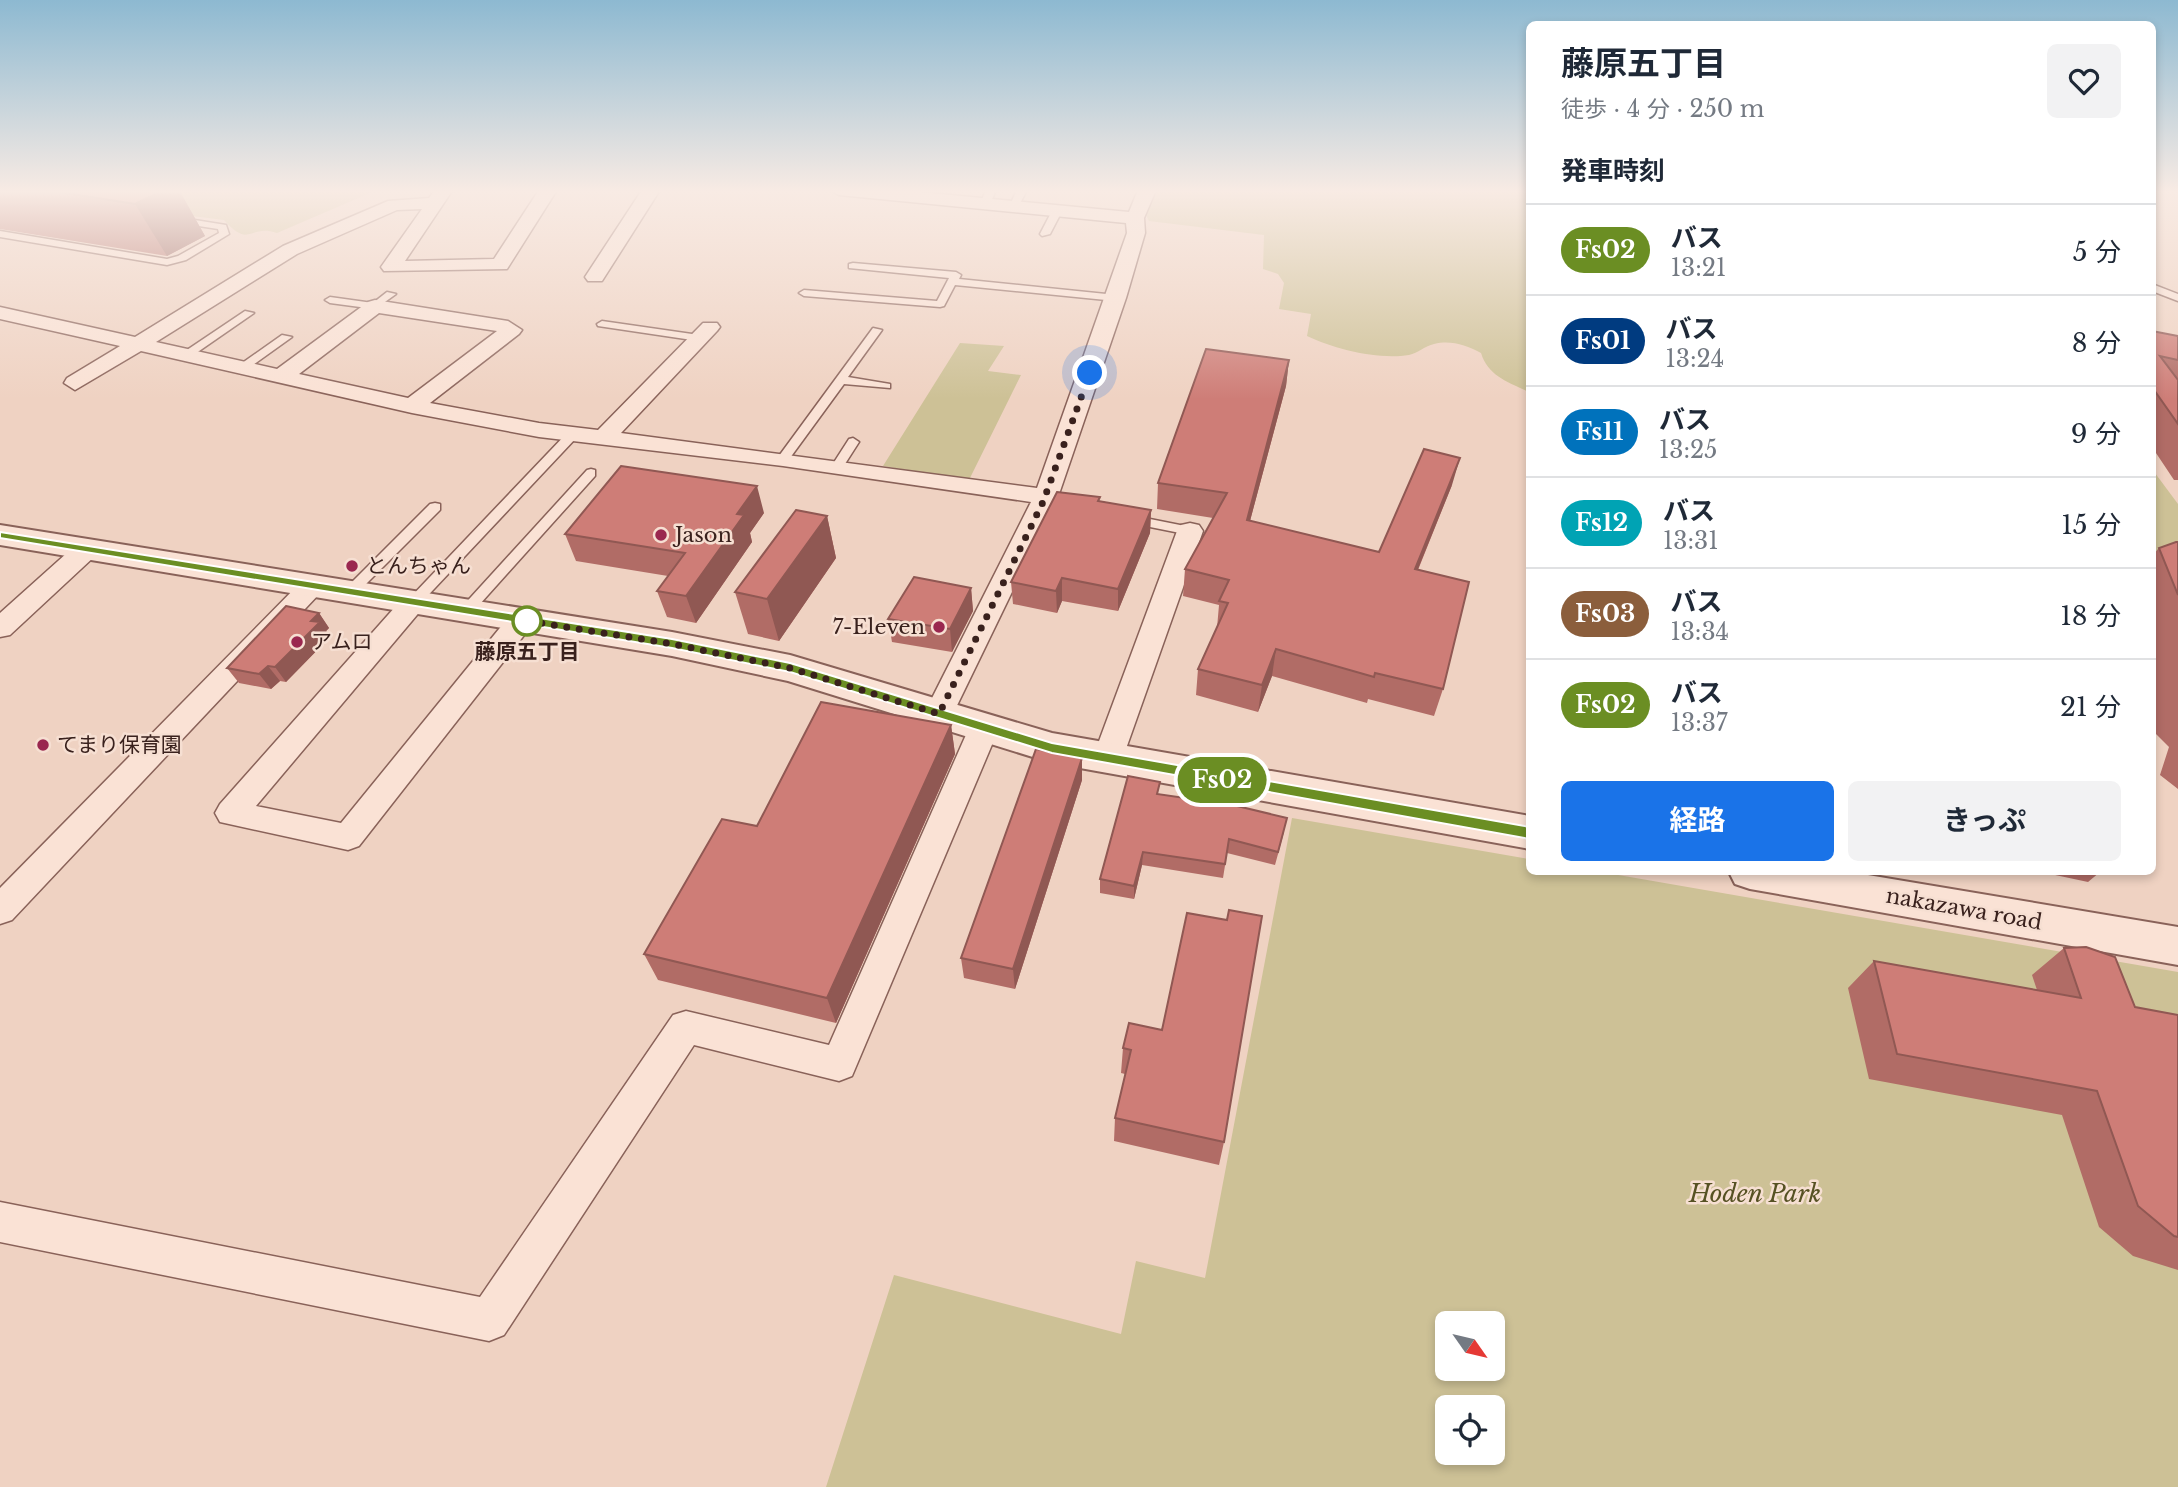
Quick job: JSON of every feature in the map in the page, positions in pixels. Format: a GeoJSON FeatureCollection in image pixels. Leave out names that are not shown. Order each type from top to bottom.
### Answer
{"type":"FeatureCollection","features":[{"type":"Feature","properties":{"kind":"street"},"geometry":{"type":"LineString","coordinates":[[75,383],[275,259]]}},
{"type":"Feature","properties":{"kind":"street"},"geometry":{"type":"LineString","coordinates":[[396,259],[391,267],[500,265],[504,259]]}},
{"type":"Feature","properties":{"kind":"street"},"geometry":{"type":"LineString","coordinates":[[595,277],[606,259]]}},
{"type":"Feature","properties":{"kind":"street"},"geometry":{"type":"LineString","coordinates":[[939,714],[1048,501],[1128,259]]}},
{"type":"Feature","properties":{"kind":"street"},"geometry":{"type":"LineString","coordinates":[[282,376],[383,300],[513,330],[412,406]]}},
{"type":"Feature","properties":{"kind":"street"},"geometry":{"type":"LineString","coordinates":[[0,313],[412,406],[573,434],[837,467],[1048,501]]}},
{"type":"Feature","properties":{"kind":"street"},"geometry":{"type":"LineString","coordinates":[[603,438],[705,333]]}},
{"type":"Feature","properties":{"kind":"street"},"geometry":{"type":"LineString","coordinates":[[1107,760],[1190,531]]}},
{"type":"Feature","properties":{"kind":"street"},"geometry":{"type":"LineString","coordinates":[[3,539],[672,644],[790,668],[1052,748],[1107,760],[1526,832]]}},
{"type":"Feature","properties":{"kind":"street"},"geometry":{"type":"LineString","coordinates":[[0,628],[86,550]]}},
{"type":"Feature","properties":{"kind":"street"},"geometry":{"type":"LineString","coordinates":[[0,910],[312,586]]}},
{"type":"Feature","properties":{"kind":"street"},"geometry":{"type":"LineString","coordinates":[[413,603],[231,813],[348,837],[522,620]]}},
{"type":"Feature","properties":{"kind":"street"},"geometry":{"type":"LineString","coordinates":[[0,1222],[489,1320],[686,1027],[839,1064],[984,728]]}},
{"type":"Feature","properties":{"kind":"street","name":"nakazawa road"},"geometry":{"type":"LineString","coordinates":[[1768,875],[2178,946]]}},
{"type":"Feature","properties":{"kind":"lane"},"geometry":{"type":"LineString","coordinates":[[151,259],[167,262],[177,259]]}},
{"type":"Feature","properties":{"kind":"lane"},"geometry":{"type":"LineString","coordinates":[[804,293],[940,304],[956,275],[853,266]]}},
{"type":"Feature","properties":{"kind":"lane"},"geometry":{"type":"LineString","coordinates":[[953,282],[1116,298]]}},
{"type":"Feature","properties":{"kind":"lane"},"geometry":{"type":"LineString","coordinates":[[2156,289],[2178,298]]}},
{"type":"Feature","properties":{"kind":"lane"},"geometry":{"type":"LineString","coordinates":[[330,300],[383,300]]}},
{"type":"Feature","properties":{"kind":"lane"},"geometry":{"type":"LineString","coordinates":[[185,356],[249,313]]}},
{"type":"Feature","properties":{"kind":"lane"},"geometry":{"type":"LineString","coordinates":[[602,324],[705,333]]}},
{"type":"Feature","properties":{"kind":"lane"},"geometry":{"type":"LineString","coordinates":[[783,460],[877,330]]}},
{"type":"Feature","properties":{"kind":"lane"},"geometry":{"type":"LineString","coordinates":[[242,368],[286,337]]}},
{"type":"Feature","properties":{"kind":"lane"},"geometry":{"type":"LineString","coordinates":[[841,380],[886,386]]}},
{"type":"Feature","properties":{"kind":"lane"},"geometry":{"type":"LineString","coordinates":[[413,603],[573,434]]}},
{"type":"Feature","properties":{"kind":"lane"},"geometry":{"type":"LineString","coordinates":[[837,467],[853,442]]}},
{"type":"Feature","properties":{"kind":"lane"},"geometry":{"type":"LineString","coordinates":[[466,611],[591,473]]}},
{"type":"Feature","properties":{"kind":"lane"},"geometry":{"type":"LineString","coordinates":[[350,592],[435,507]]}},
{"type":"Feature","properties":{"kind":"lane"},"geometry":{"type":"LineString","coordinates":[[1110,515],[1190,531]]}},
{"type":"Feature","properties":{"kind":"green space"},"geometry":{"type":"Polygon","coordinates":[[[1263,259],[1526,259],[1526,391],[1494,373],[1481,353],[1458,344],[1440,343],[1409,355],[1384,356],[1343,349],[1307,336],[1311,314],[1279,309],[1284,283],[1278,274],[1263,269],[1263,259]]]}},
{"type":"Feature","properties":{"kind":"green space"},"geometry":{"type":"Polygon","coordinates":[[[960,343],[1004,346],[988,371],[1021,375],[969,480],[883,466],[960,343]]]}},
{"type":"Feature","properties":{"kind":"green space"},"geometry":{"type":"Polygon","coordinates":[[[2156,474],[2178,504],[2178,573],[2156,566],[2156,474]]]}},
{"type":"Feature","properties":{"kind":"green space","name":"Hoden Park"},"geometry":{"type":"Polygon","coordinates":[[[1292,818],[1526,858],[1526,875],[1618,875],[2178,972],[2178,1487],[826,1487],[894,1275],[1121,1334],[1136,1261],[1205,1278],[1292,818]]]}},
{"type":"Feature","properties":{"kind":"building"},"geometry":{"type":"Polygon","coordinates":[[[2156,332],[2178,336],[2178,360],[2160,356],[2178,380],[2178,424],[2156,393],[2156,332]]]}},
{"type":"Feature","properties":{"kind":"building"},"geometry":{"type":"Polygon","coordinates":[[[1206,349],[1289,360],[1247,520],[1379,552],[1424,449],[1460,458],[1415,569],[1469,582],[1443,689],[1375,673],[1374,677],[1276,649],[1262,685],[1198,669],[1228,603],[1219,601],[1229,580],[1185,569],[1227,493],[1158,483],[1206,349]]]}},
{"type":"Feature","properties":{"kind":"building"},"geometry":{"type":"Polygon","coordinates":[[[621,466],[757,486],[737,514],[744,515],[686,596],[657,591],[685,553],[565,534],[621,466]]]}},
{"type":"Feature","properties":{"kind":"building"},"geometry":{"type":"Polygon","coordinates":[[[1057,492],[1100,497],[1098,501],[1151,510],[1118,589],[1062,578],[1056,591],[1011,582],[1057,492]]]}},
{"type":"Feature","properties":{"kind":"building"},"geometry":{"type":"Polygon","coordinates":[[[796,510],[827,516],[767,599],[735,592],[796,510]]]}},
{"type":"Feature","properties":{"kind":"building"},"geometry":{"type":"Polygon","coordinates":[[[2178,542],[2178,595],[2159,548],[2178,542]]]}},
{"type":"Feature","properties":{"kind":"building"},"geometry":{"type":"Polygon","coordinates":[[[914,577],[971,588],[950,629],[888,619],[914,577]]]}},
{"type":"Feature","properties":{"kind":"building"},"geometry":{"type":"Polygon","coordinates":[[[286,606],[319,613],[311,621],[320,622],[275,667],[268,666],[259,674],[227,668],[286,606]]]}},
{"type":"Feature","properties":{"kind":"building"},"geometry":{"type":"Polygon","coordinates":[[[821,702],[951,725],[827,998],[644,954],[722,819],[757,826],[821,702]]]}},
{"type":"Feature","properties":{"kind":"building"},"geometry":{"type":"Polygon","coordinates":[[[1036,749],[1082,758],[1013,969],[961,958],[1036,749]]]}},
{"type":"Feature","properties":{"kind":"building"},"geometry":{"type":"Polygon","coordinates":[[[1128,776],[1160,782],[1157,794],[1233,805],[1287,818],[1278,852],[1229,839],[1225,864],[1143,852],[1134,886],[1100,879],[1128,776]]]}},
{"type":"Feature","properties":{"kind":"building"},"geometry":{"type":"Polygon","coordinates":[[[1229,910],[1262,916],[1224,1142],[1115,1118],[1131,1050],[1123,1048],[1129,1023],[1162,1030],[1187,913],[1227,920],[1229,910]]]}},
{"type":"Feature","properties":{"kind":"building"},"geometry":{"type":"Polygon","coordinates":[[[2086,947],[2115,957],[2135,1007],[2178,1015],[2178,1237],[2138,1206],[2097,1091],[1897,1054],[1874,961],[2081,998],[2064,948],[2086,947]]]}},
{"type":"Feature","properties":{"kind":"bus line","name":"Fs02"},"geometry":{"type":"LineString","coordinates":[[0,535],[672,644],[790,668],[1052,748],[1107,760],[1526,832]]}},
{"type":"Feature","properties":{"kind":"place","name":"Jason"},"geometry":{"type":"Point","coordinates":[661,535]}},
{"type":"Feature","properties":{"kind":"place","name":"とんちゃん"},"geometry":{"type":"Point","coordinates":[352,566]}},
{"type":"Feature","properties":{"kind":"place","name":"藤原五丁目"},"geometry":{"type":"Point","coordinates":[527,621]}},
{"type":"Feature","properties":{"kind":"place","name":"7-Eleven"},"geometry":{"type":"Point","coordinates":[939,627]}},
{"type":"Feature","properties":{"kind":"place","name":"アムロ"},"geometry":{"type":"Point","coordinates":[297,642]}},
{"type":"Feature","properties":{"kind":"place","name":"てまり保育園"},"geometry":{"type":"Point","coordinates":[43,745]}},
{"type":"Feature","properties":{"kind":"route"},"geometry":{"type":"LineString","coordinates":[[527,621],[522,620],[672,644],[790,668],[939,714],[1043,502],[1090,373]]}}]}
